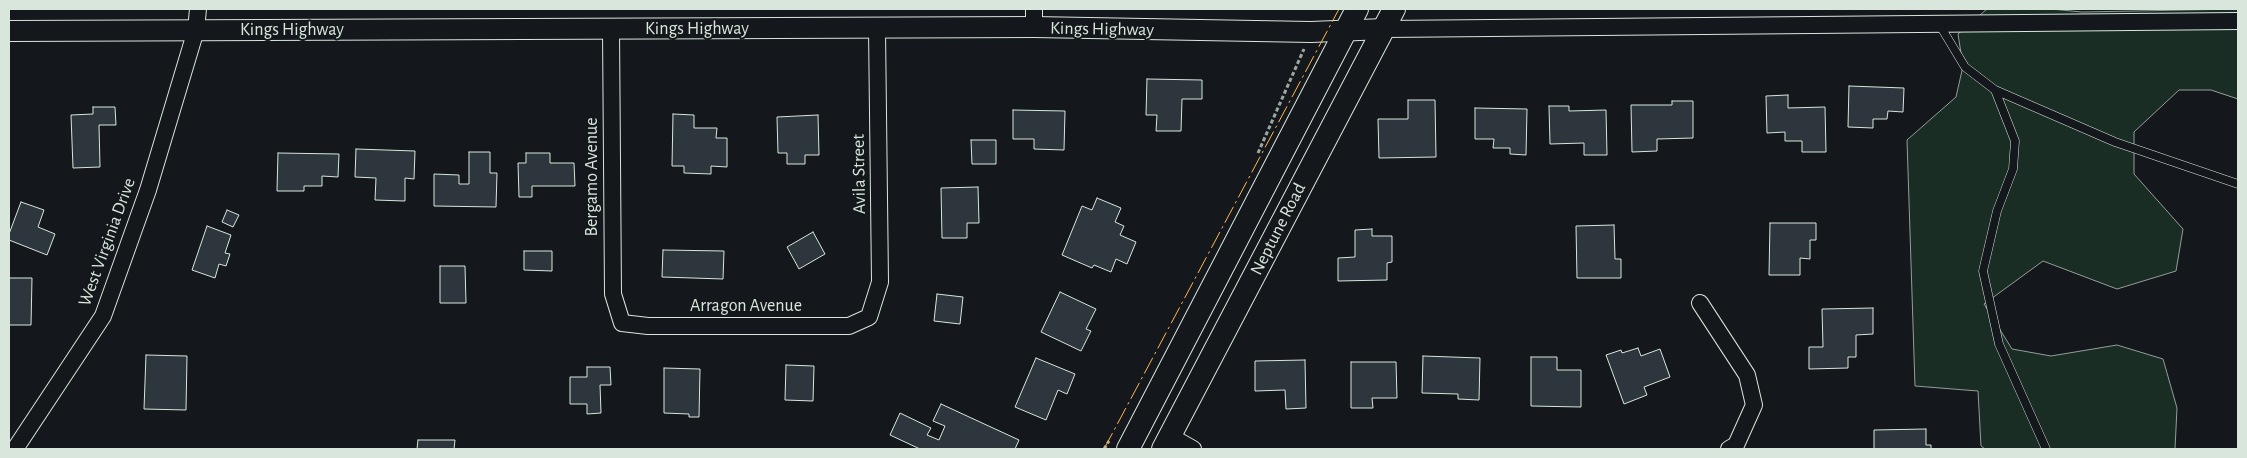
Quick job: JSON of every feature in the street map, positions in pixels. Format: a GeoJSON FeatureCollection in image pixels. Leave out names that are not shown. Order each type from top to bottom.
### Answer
{"type":"FeatureCollection","features":[{"type":"Feature","properties":{"kind":"main road","name":"Neptune Road"},"geometry":{"type":"LineString","coordinates":[[1118,445],[1357,9]]}},
{"type":"Feature","properties":{"kind":"main road","name":"Neptune Road"},"geometry":{"type":"LineString","coordinates":[[1167,443],[1364,63],[1394,9]]}},
{"type":"Feature","properties":{"kind":"street","name":"West Virginia Drive"},"geometry":{"type":"LineString","coordinates":[[15,449],[103,316],[148,190],[196,30],[198,9]]}},
{"type":"Feature","properties":{"kind":"street"},"geometry":{"type":"LineString","coordinates":[[1384,29],[1938,16],[2238,21]]}},
{"type":"Feature","properties":{"kind":"street","name":"Kings Highway"},"geometry":{"type":"LineString","coordinates":[[9,31],[877,29],[1034,18],[1311,32],[1384,29]]}},
{"type":"Feature","properties":{"kind":"street","name":"Bergamo Avenue"},"geometry":{"type":"LineString","coordinates":[[611,29],[613,294],[622,323]]}},
{"type":"Feature","properties":{"kind":"street","name":"Avila Street"},"geometry":{"type":"LineString","coordinates":[[869,317],[880,282],[877,29]]}},
{"type":"Feature","properties":{"kind":"street"},"geometry":{"type":"LineString","coordinates":[[1700,303],[1747,375],[1754,405],[1736,445],[1728,449]]}},
{"type":"Feature","properties":{"kind":"street","name":"Arragon Avenue"},"geometry":{"type":"LineString","coordinates":[[622,323],[648,326],[849,326],[869,317]]}},
{"type":"Feature","properties":{"kind":"street"},"geometry":{"type":"LineString","coordinates":[[1167,443],[1194,449]]}},
{"type":"Feature","properties":{"kind":"lane"},"geometry":{"type":"LineString","coordinates":[[1938,16],[1965,67],[1995,90],[2115,142],[2238,184]]}},
{"type":"Feature","properties":{"kind":"lane"},"geometry":{"type":"LineString","coordinates":[[1995,90],[2014,141],[2013,170],[1997,211],[1983,271],[1999,344],[2046,449]]}},
{"type":"Feature","properties":{"kind":"path"},"geometry":{"type":"LineString","coordinates":[[1254,160],[1311,32]]}},
{"type":"Feature","properties":{"kind":"path"},"geometry":{"type":"LineString","coordinates":[[1104,449],[1118,445]]}},
{"type":"Feature","properties":{"kind":"green space"},"geometry":{"type":"Polygon","coordinates":[[[1987,9],[2051,9],[2082,12],[2238,9],[2238,99],[2211,90],[2179,90],[2134,132],[2134,174],[2183,229],[2176,271],[2117,289],[2043,261],[1984,304],[2012,349],[2051,356],[2117,345],[2163,359],[2177,408],[2175,449],[1985,449],[1981,446],[1978,391],[1915,386],[1907,140],[1956,97],[1963,66],[1958,34],[1987,9]]]}},
{"type":"Feature","properties":{"kind":"building"},"geometry":{"type":"Polygon","coordinates":[[[1147,79],[1202,80],[1202,99],[1182,99],[1181,131],[1156,131],[1157,115],[1146,115],[1147,79]]]}},
{"type":"Feature","properties":{"kind":"building"},"geometry":{"type":"Polygon","coordinates":[[[1849,86],[1904,88],[1903,112],[1888,111],[1887,119],[1873,119],[1873,128],[1848,127],[1849,86]]]}},
{"type":"Feature","properties":{"kind":"building"},"geometry":{"type":"Polygon","coordinates":[[[1788,95],[1788,108],[1825,107],[1826,152],[1802,152],[1802,141],[1785,141],[1785,132],[1767,133],[1766,96],[1788,95]]]}},
{"type":"Feature","properties":{"kind":"building"},"geometry":{"type":"Polygon","coordinates":[[[1408,100],[1435,100],[1436,157],[1379,158],[1378,119],[1408,119],[1408,100]]]}},
{"type":"Feature","properties":{"kind":"building"},"geometry":{"type":"Polygon","coordinates":[[[1672,101],[1693,101],[1693,138],[1657,139],[1657,151],[1632,152],[1631,105],[1672,105],[1672,101]]]}},
{"type":"Feature","properties":{"kind":"building"},"geometry":{"type":"Polygon","coordinates":[[[1549,106],[1569,106],[1569,111],[1606,110],[1607,155],[1584,155],[1584,143],[1550,144],[1549,106]]]}},
{"type":"Feature","properties":{"kind":"building"},"geometry":{"type":"Polygon","coordinates":[[[93,107],[115,107],[116,125],[99,125],[100,167],[73,168],[71,115],[93,114],[93,107]]]}},
{"type":"Feature","properties":{"kind":"building"},"geometry":{"type":"Polygon","coordinates":[[[1475,108],[1527,109],[1526,155],[1510,154],[1510,148],[1493,148],[1494,139],[1475,139],[1475,108]]]}},
{"type":"Feature","properties":{"kind":"building"},"geometry":{"type":"Polygon","coordinates":[[[1013,110],[1065,111],[1064,150],[1034,149],[1034,139],[1013,139],[1013,110]]]}},
{"type":"Feature","properties":{"kind":"building"},"geometry":{"type":"Polygon","coordinates":[[[673,114],[694,115],[694,128],[717,128],[716,138],[727,138],[727,167],[711,166],[711,174],[684,173],[684,166],[672,166],[673,114]]]}},
{"type":"Feature","properties":{"kind":"building"},"geometry":{"type":"Polygon","coordinates":[[[818,115],[819,155],[805,155],[805,164],[787,164],[787,153],[778,153],[777,117],[818,115]]]}},
{"type":"Feature","properties":{"kind":"building"},"geometry":{"type":"Polygon","coordinates":[[[971,140],[996,140],[996,164],[972,164],[971,140]]]}},
{"type":"Feature","properties":{"kind":"building"},"geometry":{"type":"Polygon","coordinates":[[[356,149],[415,151],[414,179],[405,178],[405,201],[375,200],[376,178],[355,177],[356,149]]]}},
{"type":"Feature","properties":{"kind":"building"},"geometry":{"type":"Polygon","coordinates":[[[469,152],[490,152],[490,173],[497,173],[496,207],[434,206],[434,174],[459,175],[459,184],[469,184],[469,152]]]}},
{"type":"Feature","properties":{"kind":"building"},"geometry":{"type":"Polygon","coordinates":[[[278,153],[339,154],[338,177],[322,176],[322,186],[304,186],[304,191],[277,191],[278,153]]]}},
{"type":"Feature","properties":{"kind":"building"},"geometry":{"type":"Polygon","coordinates":[[[526,153],[550,153],[550,163],[574,163],[575,186],[532,186],[532,197],[519,197],[518,163],[526,163],[526,153]]]}},
{"type":"Feature","properties":{"kind":"building"},"geometry":{"type":"Polygon","coordinates":[[[978,187],[979,223],[967,223],[967,238],[942,238],[941,188],[978,187]]]}},
{"type":"Feature","properties":{"kind":"building"},"geometry":{"type":"Polygon","coordinates":[[[1097,198],[1121,208],[1115,222],[1124,226],[1120,235],[1136,242],[1127,264],[1116,259],[1111,272],[1094,265],[1092,268],[1062,255],[1082,206],[1092,210],[1097,198]]]}},
{"type":"Feature","properties":{"kind":"building"},"geometry":{"type":"Polygon","coordinates":[[[21,202],[44,210],[38,227],[55,234],[47,255],[9,240],[9,234],[21,202]]]}},
{"type":"Feature","properties":{"kind":"building"},"geometry":{"type":"Polygon","coordinates":[[[227,210],[239,215],[233,227],[222,222],[227,210]]]}},
{"type":"Feature","properties":{"kind":"building"},"geometry":{"type":"Polygon","coordinates":[[[1770,223],[1816,223],[1816,240],[1810,240],[1810,259],[1800,258],[1800,275],[1769,275],[1770,223]]]}},
{"type":"Feature","properties":{"kind":"building"},"geometry":{"type":"Polygon","coordinates":[[[1614,225],[1615,259],[1621,259],[1621,278],[1577,278],[1576,226],[1614,225]]]}},
{"type":"Feature","properties":{"kind":"building"},"geometry":{"type":"Polygon","coordinates":[[[207,226],[231,235],[225,253],[230,254],[226,266],[219,264],[215,278],[192,270],[207,226]]]}},
{"type":"Feature","properties":{"kind":"building"},"geometry":{"type":"Polygon","coordinates":[[[1372,229],[1372,236],[1392,236],[1392,262],[1387,263],[1387,280],[1338,281],[1338,258],[1355,257],[1355,230],[1372,229]]]}},
{"type":"Feature","properties":{"kind":"building"},"geometry":{"type":"Polygon","coordinates":[[[813,232],[825,254],[799,269],[787,247],[813,232]]]}},
{"type":"Feature","properties":{"kind":"building"},"geometry":{"type":"Polygon","coordinates":[[[663,250],[724,251],[723,279],[662,277],[663,250]]]}},
{"type":"Feature","properties":{"kind":"building"},"geometry":{"type":"Polygon","coordinates":[[[524,251],[552,251],[552,271],[524,270],[524,251]]]}},
{"type":"Feature","properties":{"kind":"building"},"geometry":{"type":"Polygon","coordinates":[[[440,266],[465,266],[466,303],[440,303],[440,266]]]}},
{"type":"Feature","properties":{"kind":"building"},"geometry":{"type":"Polygon","coordinates":[[[9,278],[32,278],[31,325],[9,325],[9,278]]]}},
{"type":"Feature","properties":{"kind":"building"},"geometry":{"type":"Polygon","coordinates":[[[1060,292],[1096,309],[1086,329],[1091,331],[1081,351],[1041,332],[1060,292]]]}},
{"type":"Feature","properties":{"kind":"building"},"geometry":{"type":"Polygon","coordinates":[[[937,294],[963,297],[960,324],[934,321],[937,294]]]}},
{"type":"Feature","properties":{"kind":"building"},"geometry":{"type":"Polygon","coordinates":[[[1873,308],[1873,334],[1856,335],[1856,357],[1848,357],[1848,368],[1809,369],[1809,347],[1823,347],[1822,309],[1873,308]]]}},
{"type":"Feature","properties":{"kind":"building"},"geometry":{"type":"Polygon","coordinates":[[[1638,348],[1641,356],[1660,349],[1670,377],[1644,387],[1647,395],[1624,404],[1606,355],[1621,350],[1622,353],[1638,348]]]}},
{"type":"Feature","properties":{"kind":"building"},"geometry":{"type":"Polygon","coordinates":[[[146,355],[187,356],[186,410],[144,409],[146,355]]]}},
{"type":"Feature","properties":{"kind":"building"},"geometry":{"type":"Polygon","coordinates":[[[1423,356],[1480,358],[1479,400],[1458,399],[1458,394],[1422,393],[1423,356]]]}},
{"type":"Feature","properties":{"kind":"building"},"geometry":{"type":"Polygon","coordinates":[[[1531,357],[1557,357],[1557,370],[1581,370],[1581,407],[1531,406],[1531,357]]]}},
{"type":"Feature","properties":{"kind":"building"},"geometry":{"type":"Polygon","coordinates":[[[1036,358],[1075,374],[1067,394],[1058,390],[1046,420],[1015,407],[1036,358]]]}},
{"type":"Feature","properties":{"kind":"building"},"geometry":{"type":"Polygon","coordinates":[[[1305,360],[1306,408],[1286,409],[1285,390],[1255,391],[1255,361],[1305,360]]]}},
{"type":"Feature","properties":{"kind":"building"},"geometry":{"type":"Polygon","coordinates":[[[1351,362],[1396,362],[1397,398],[1372,398],[1373,408],[1351,408],[1351,362]]]}},
{"type":"Feature","properties":{"kind":"building"},"geometry":{"type":"Polygon","coordinates":[[[786,365],[814,366],[813,401],[785,400],[786,365]]]}},
{"type":"Feature","properties":{"kind":"building"},"geometry":{"type":"Polygon","coordinates":[[[587,367],[610,367],[611,385],[600,385],[601,413],[587,414],[587,404],[570,404],[570,377],[587,377],[587,367]]]}},
{"type":"Feature","properties":{"kind":"building"},"geometry":{"type":"Polygon","coordinates":[[[664,368],[700,369],[699,417],[689,417],[689,414],[664,413],[664,368]]]}},
{"type":"Feature","properties":{"kind":"building"},"geometry":{"type":"Polygon","coordinates":[[[941,404],[1019,440],[1015,449],[920,449],[890,435],[900,413],[931,428],[927,435],[939,440],[945,426],[933,421],[941,404]]]}},
{"type":"Feature","properties":{"kind":"building"},"geometry":{"type":"Polygon","coordinates":[[[1926,429],[1926,445],[1931,445],[1931,449],[1874,449],[1874,430],[1926,429]]]}},
{"type":"Feature","properties":{"kind":"building"},"geometry":{"type":"Polygon","coordinates":[[[418,440],[455,440],[454,449],[417,449],[418,440]]]}},
{"type":"Feature","properties":{"kind":"power"},"geometry":{"type":"LineString","coordinates":[[1104,449],[1339,9]]}}]}
